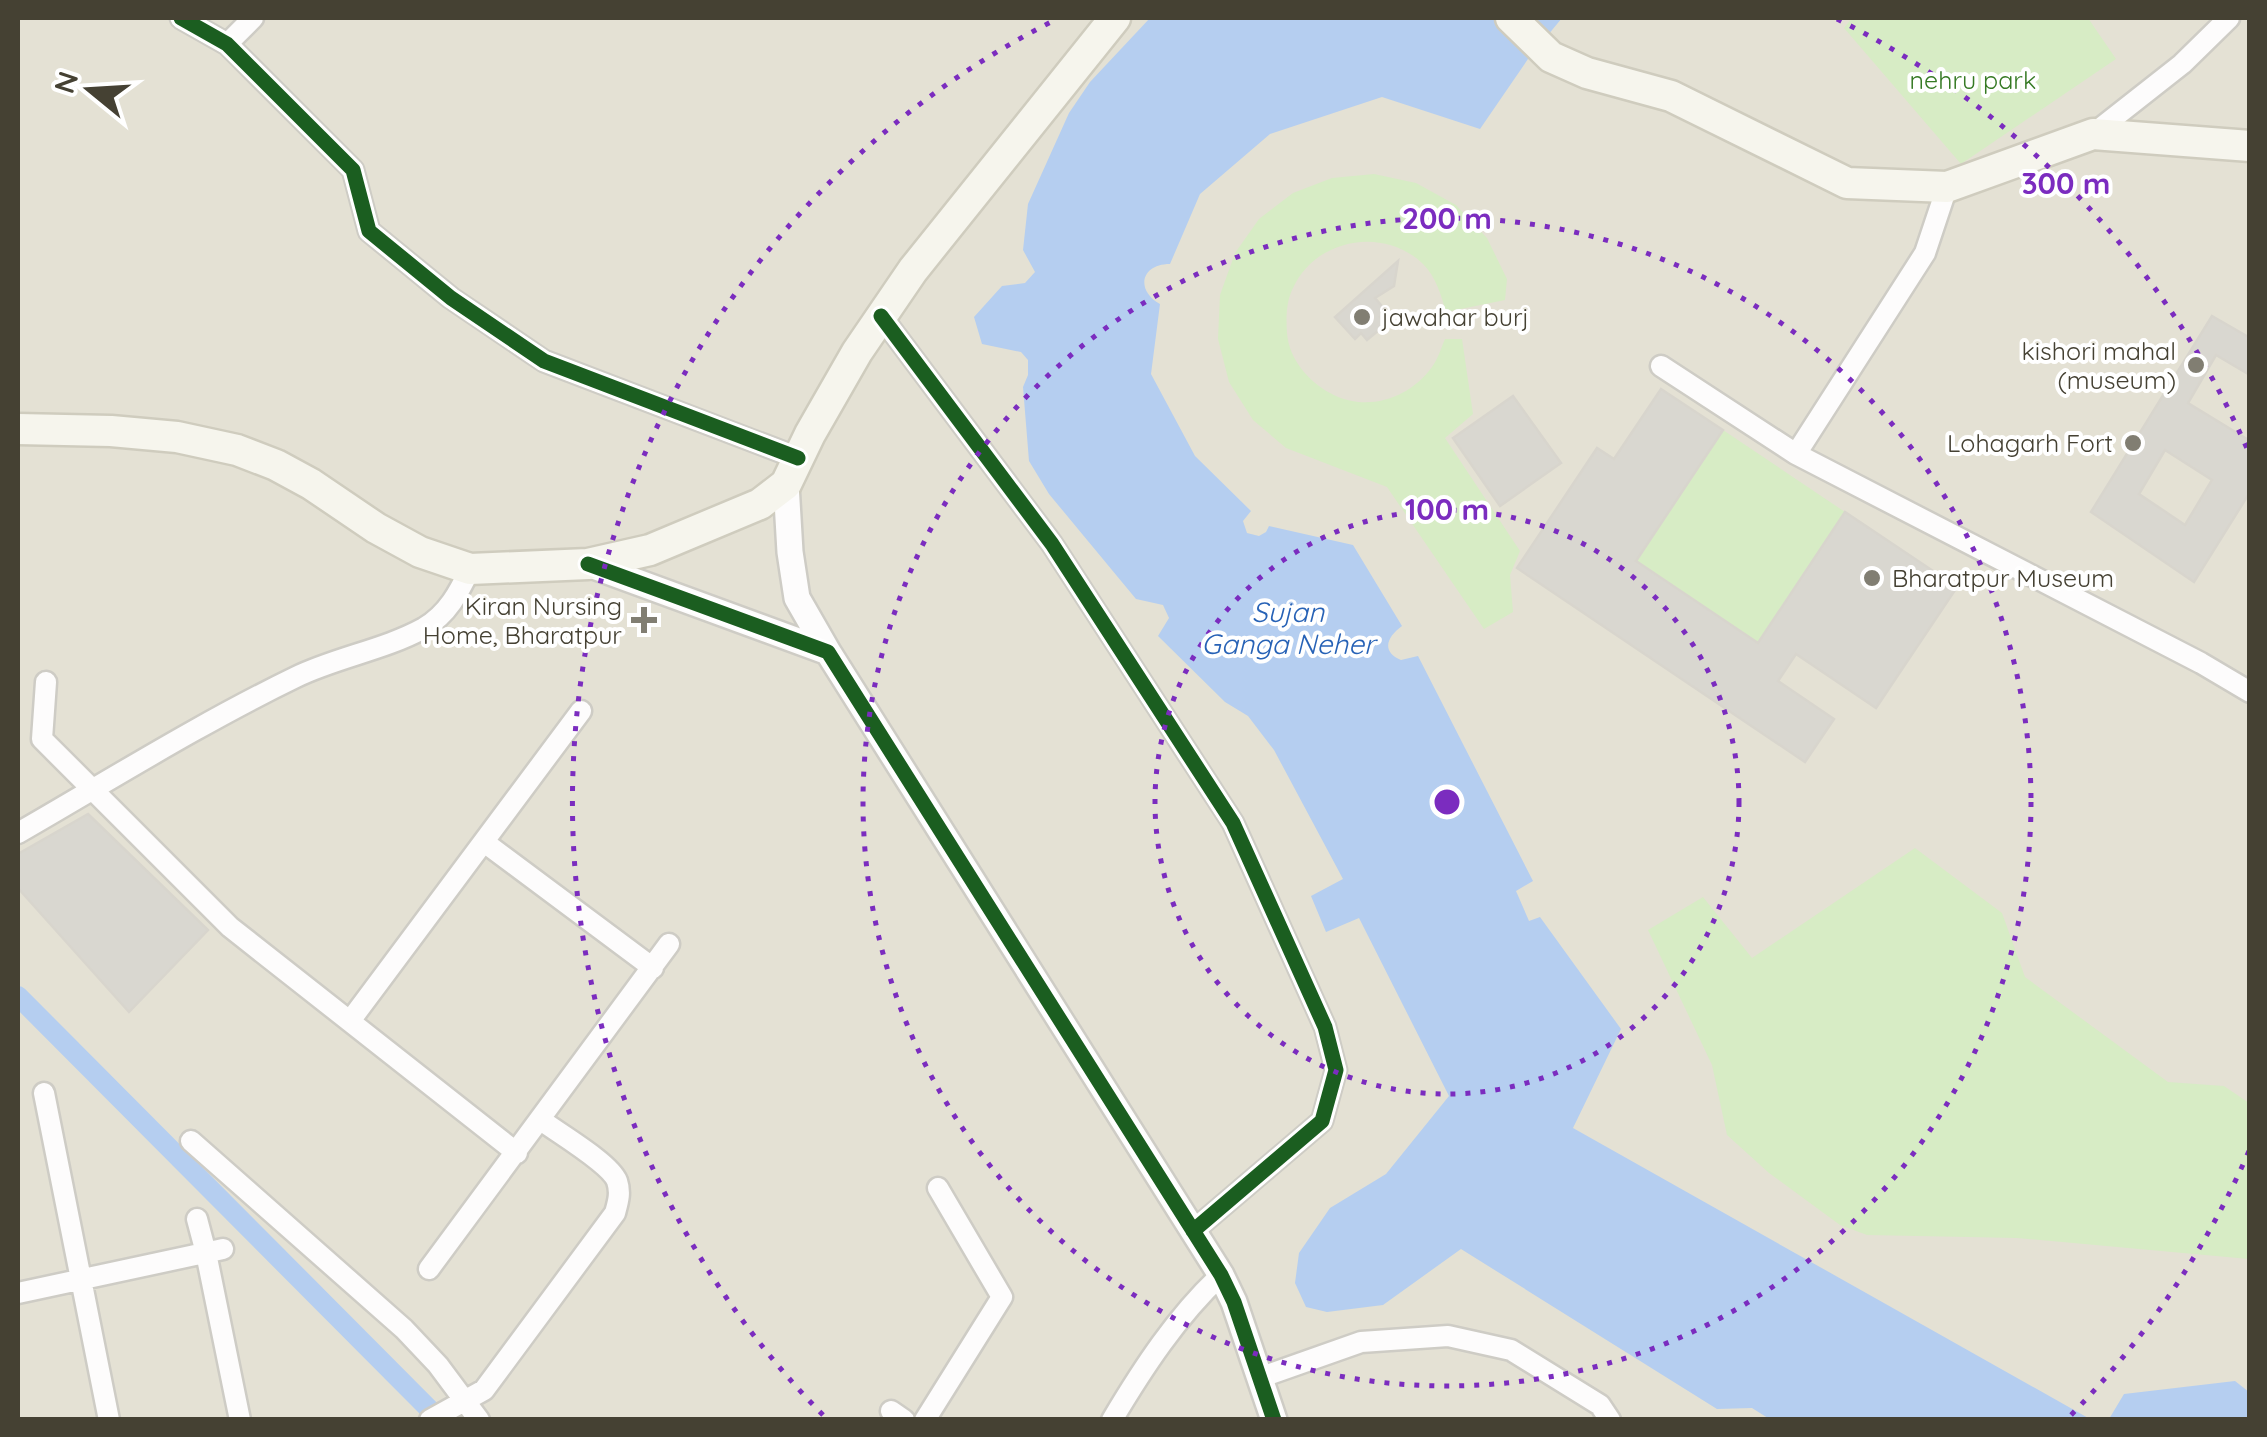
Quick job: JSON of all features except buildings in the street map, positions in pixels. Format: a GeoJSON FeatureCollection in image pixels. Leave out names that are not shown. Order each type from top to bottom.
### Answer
{"type":"FeatureCollection","features":[{"type":"Feature","properties":{"kind":"main road"},"geometry":{"type":"LineString","coordinates":[[18,429],[176,438],[237,450],[312,484],[376,528],[420,552],[470,569],[588,564],[650,550],[760,504],[792,471],[857,352],[912,270],[1116,18]]}},
{"type":"Feature","properties":{"kind":"main road"},"geometry":{"type":"LineString","coordinates":[[1511,18],[1551,57],[1587,73],[1671,96],[1846,183],[1947,187],[2093,134],[2250,146]]}},
{"type":"Feature","properties":{"kind":"street"},"geometry":{"type":"LineString","coordinates":[[181,18],[227,44],[354,170],[369,231],[451,298],[544,361],[792,471],[790,552],[797,598],[1220,1275],[1234,1302],[1274,1420]]}},
{"type":"Feature","properties":{"kind":"street"},"geometry":{"type":"LineString","coordinates":[[227,44],[252,18]]}},
{"type":"Feature","properties":{"kind":"street"},"geometry":{"type":"LineString","coordinates":[[2093,134],[2182,64],[2229,18]]}},
{"type":"Feature","properties":{"kind":"street"},"geometry":{"type":"LineString","coordinates":[[1796,454],[1925,254],[1947,187]]}},
{"type":"Feature","properties":{"kind":"street"},"geometry":{"type":"LineString","coordinates":[[882,316],[1052,544],[1233,823],[1325,1027],[1336,1070],[1322,1121],[1193,1230]]}},
{"type":"Feature","properties":{"kind":"street"},"geometry":{"type":"LineString","coordinates":[[1661,366],[1796,454],[2250,692]]}},
{"type":"Feature","properties":{"kind":"street"},"geometry":{"type":"LineString","coordinates":[[588,564],[828,652]]}},
{"type":"Feature","properties":{"kind":"street"},"geometry":{"type":"LineString","coordinates":[[18,833],[301,674],[371,651],[427,626],[455,601],[470,569]]}},
{"type":"Feature","properties":{"kind":"street"},"geometry":{"type":"LineString","coordinates":[[46,682],[42,738],[92,790],[230,927],[517,1153]]}},
{"type":"Feature","properties":{"kind":"street"},"geometry":{"type":"LineString","coordinates":[[350,1022],[581,711]]}},
{"type":"Feature","properties":{"kind":"street"},"geometry":{"type":"LineString","coordinates":[[484,842],[652,968]]}},
{"type":"Feature","properties":{"kind":"street"},"geometry":{"type":"LineString","coordinates":[[429,1269],[669,944]]}},
{"type":"Feature","properties":{"kind":"street"},"geometry":{"type":"LineString","coordinates":[[44,1094],[109,1420]]}},
{"type":"Feature","properties":{"kind":"street"},"geometry":{"type":"LineString","coordinates":[[430,1420],[484,1390],[615,1213],[620,1198],[618,1182],[610,1170],[541,1120]]}},
{"type":"Feature","properties":{"kind":"street"},"geometry":{"type":"LineString","coordinates":[[192,1141],[404,1329],[438,1365],[479,1420]]}},
{"type":"Feature","properties":{"kind":"street"},"geometry":{"type":"LineString","coordinates":[[925,1420],[1002,1298],[938,1188]]}},
{"type":"Feature","properties":{"kind":"street"},"geometry":{"type":"LineString","coordinates":[[197,1219],[214,1251],[240,1420]]}},
{"type":"Feature","properties":{"kind":"street"},"geometry":{"type":"LineString","coordinates":[[18,1293],[214,1251]]}},
{"type":"Feature","properties":{"kind":"street"},"geometry":{"type":"LineString","coordinates":[[1112,1420],[1195,1299],[1220,1275]]}},
{"type":"Feature","properties":{"kind":"street"},"geometry":{"type":"LineString","coordinates":[[1259,1378],[1360,1342],[1448,1336],[1511,1350],[1600,1405],[1610,1420]]}},
{"type":"Feature","properties":{"kind":"shaded area"},"geometry":{"type":"Polygon","coordinates":[[[18,18],[2249,18],[2249,1419],[18,1419],[18,18]]]}},
{"type":"Feature","properties":{"kind":"green space","name":"nehru park"},"geometry":{"type":"Polygon","coordinates":[[[1852,18],[2088,18],[2116,59],[1961,164],[1844,28],[1852,18]]]}},
{"type":"Feature","properties":{"kind":"green space"},"geometry":{"type":"Polygon","coordinates":[[[1374,174],[1416,183],[1456,205],[1487,238],[1507,279],[1505,300],[1446,312],[1431,275],[1407,252],[1371,242],[1352,243],[1318,258],[1293,288],[1287,322],[1291,352],[1307,376],[1330,393],[1372,402],[1399,395],[1411,387],[1432,367],[1445,339],[1462,339],[1473,414],[1445,438],[1520,551],[1510,575],[1513,612],[1484,629],[1387,487],[1286,448],[1253,420],[1229,382],[1218,339],[1220,295],[1235,253],[1259,219],[1293,193],[1332,178],[1374,174]]]}},
{"type":"Feature","properties":{"kind":"green space"},"geometry":{"type":"Polygon","coordinates":[[[1723,430],[1845,512],[1758,643],[1636,561],[1723,430]]]}},
{"type":"Feature","properties":{"kind":"green space"},"geometry":{"type":"Polygon","coordinates":[[[1915,848],[2002,913],[2025,977],[2168,1082],[2224,1086],[2249,1103],[2249,1259],[2017,1238],[1867,1235],[1840,1225],[1769,1173],[1727,1135],[1712,1065],[1648,930],[1703,897],[1752,958],[1915,848]]]}},
{"type":"Feature","properties":{"kind":"water","name":"Sujan Ganga Neher"},"geometry":{"type":"Polygon","coordinates":[[[1150,18],[1562,18],[1480,129],[1382,97],[1270,134],[1200,194],[1170,264],[1153,268],[1145,279],[1147,292],[1160,304],[1151,374],[1195,456],[1251,511],[1243,521],[1247,533],[1259,536],[1269,526],[1353,545],[1402,626],[1393,634],[1388,648],[1401,660],[1418,656],[1533,881],[1516,891],[1529,921],[1540,917],[1621,1029],[1573,1128],[2090,1419],[1771,1420],[1752,1408],[1717,1409],[1461,1249],[1383,1305],[1327,1312],[1306,1307],[1295,1283],[1299,1253],[1330,1208],[1386,1174],[1449,1096],[1359,918],[1326,932],[1311,896],[1343,879],[1274,750],[1248,716],[1225,702],[1158,636],[1169,618],[1163,605],[1136,599],[1049,494],[1029,461],[1023,387],[1028,360],[1021,352],[982,344],[974,317],[1002,286],[1025,283],[1035,272],[1023,250],[1028,204],[1069,113],[1090,82],[1150,18]]]}},
{"type":"Feature","properties":{"kind":"water"},"geometry":{"type":"Polygon","coordinates":[[[2235,1381],[2249,1392],[2249,1419],[2109,1419],[2124,1394],[2235,1381]]]}},
{"type":"Feature","properties":{"kind":"waterway"},"geometry":{"type":"LineString","coordinates":[[18,996],[440,1420]]}},
{"type":"Feature","properties":{"kind":"cycle path"},"geometry":{"type":"LineString","coordinates":[[181,18],[227,44],[353,170],[369,231],[451,298],[544,361],[798,458]]}},
{"type":"Feature","properties":{"kind":"cycle path"},"geometry":{"type":"LineString","coordinates":[[881,316],[1052,544],[1233,823],[1325,1027],[1336,1070],[1322,1121],[1193,1231]]}},
{"type":"Feature","properties":{"kind":"cycle path"},"geometry":{"type":"LineString","coordinates":[[588,564],[828,652],[1221,1275],[1274,1420]]}},
{"type":"Feature","properties":{"kind":"place","name":"jawahar burj"},"geometry":{"type":"Point","coordinates":[1362,317]}},
{"type":"Feature","properties":{"kind":"place","name":"kishori mahal (museum)"},"geometry":{"type":"Point","coordinates":[2196,365]}},
{"type":"Feature","properties":{"kind":"place","name":"Lohagarh Fort"},"geometry":{"type":"Point","coordinates":[2133,443]}},
{"type":"Feature","properties":{"kind":"place","name":"Bharatpur Museum"},"geometry":{"type":"Point","coordinates":[1872,578]}},
{"type":"Feature","properties":{"kind":"place","name":"Kiran Nursing Home, Bharatpur"},"geometry":{"type":"Point","coordinates":[644,620]}}]}
